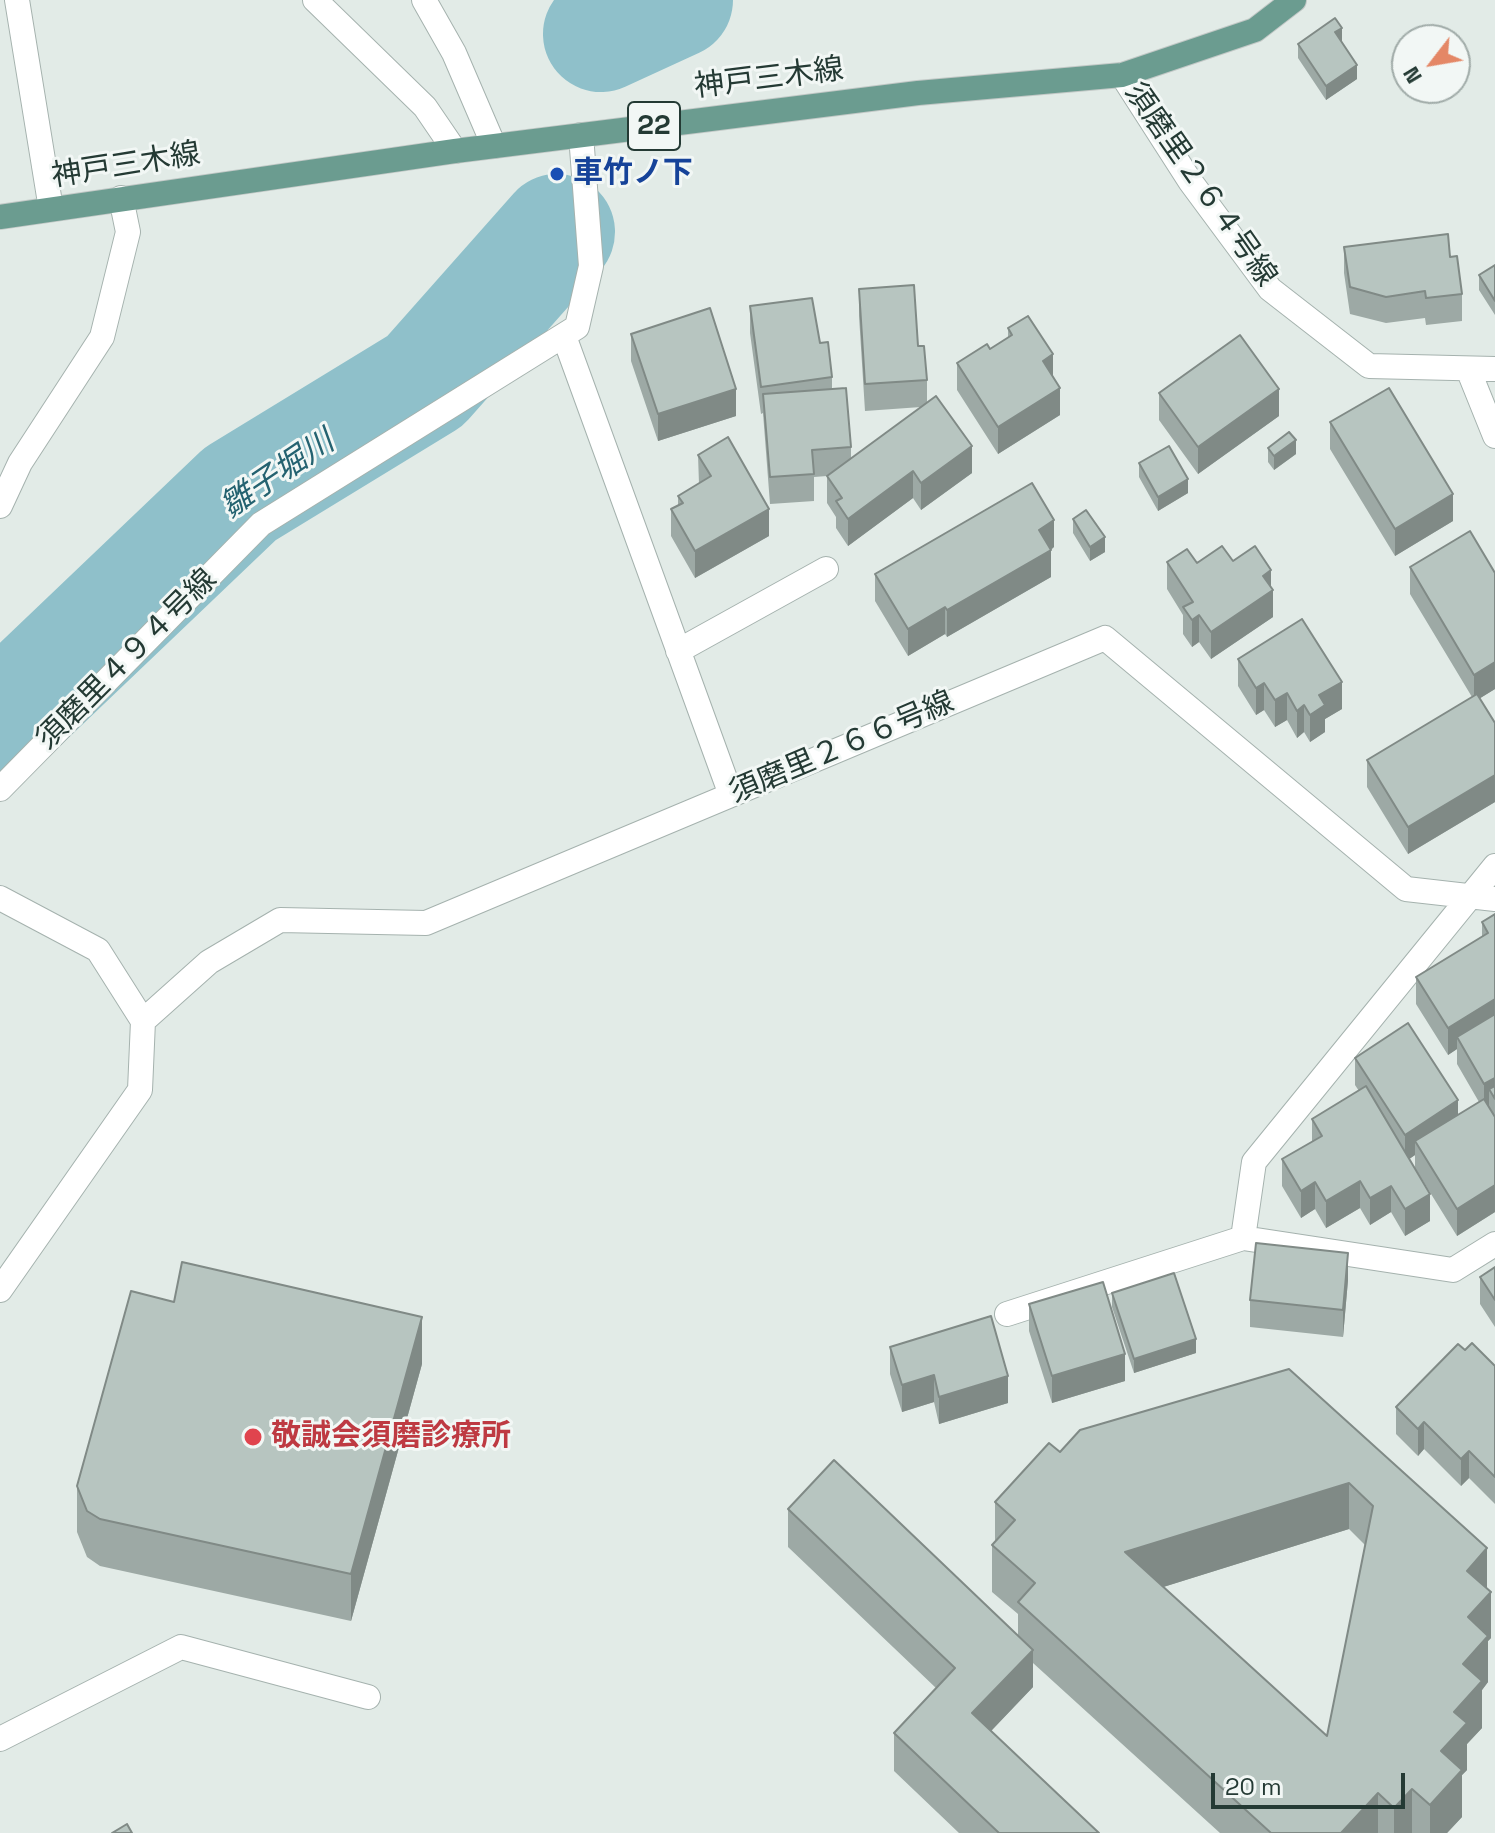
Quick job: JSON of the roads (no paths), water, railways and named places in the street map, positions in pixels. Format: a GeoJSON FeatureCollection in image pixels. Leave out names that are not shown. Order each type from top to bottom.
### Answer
{"type":"FeatureCollection","features":[{"type":"Feature","properties":{"kind":"main road","name":"神戸三木線"},"geometry":{"type":"LineString","coordinates":[[0,217],[494,146],[918,93],[1122,75],[1255,30],[1294,0]]}},
{"type":"Feature","properties":{"kind":"street"},"geometry":{"type":"LineString","coordinates":[[17,0],[51,209]]}},
{"type":"Feature","properties":{"kind":"street"},"geometry":{"type":"LineString","coordinates":[[315,0],[425,107],[455,151]]}},
{"type":"Feature","properties":{"kind":"street"},"geometry":{"type":"LineString","coordinates":[[424,0],[454,53],[494,146]]}},
{"type":"Feature","properties":{"kind":"street","name":"須磨里２６４号線"},"geometry":{"type":"LineString","coordinates":[[1122,75],[1190,181],[1270,289],[1369,366],[1495,369]]}},
{"type":"Feature","properties":{"kind":"street","name":"須磨里４９４号線"},"geometry":{"type":"LineString","coordinates":[[0,789],[261,524],[577,327],[591,266],[581,135]]}},
{"type":"Feature","properties":{"kind":"street"},"geometry":{"type":"LineString","coordinates":[[0,506],[20,463],[102,337],[128,232],[121,198]]}},
{"type":"Feature","properties":{"kind":"street"},"geometry":{"type":"LineString","coordinates":[[564,336],[731,795]]}},
{"type":"Feature","properties":{"kind":"street"},"geometry":{"type":"LineString","coordinates":[[1468,369],[1495,436]]}},
{"type":"Feature","properties":{"kind":"street"},"geometry":{"type":"LineString","coordinates":[[678,651],[826,569]]}},
{"type":"Feature","properties":{"kind":"street","name":"須磨里２６６号線"},"geometry":{"type":"LineString","coordinates":[[143,1021],[209,962],[280,920],[426,923],[1105,638],[1406,889],[1484,898]]}},
{"type":"Feature","properties":{"kind":"street"},"geometry":{"type":"LineString","coordinates":[[1243,1238],[1254,1162],[1484,898],[1495,866]]}},
{"type":"Feature","properties":{"kind":"street"},"geometry":{"type":"LineString","coordinates":[[0,898],[98,950],[143,1021],[140,1090],[0,1290]]}},
{"type":"Feature","properties":{"kind":"street"},"geometry":{"type":"LineString","coordinates":[[1007,1314],[1243,1238],[1453,1270],[1495,1244]]}},
{"type":"Feature","properties":{"kind":"street"},"geometry":{"type":"LineString","coordinates":[[0,1739],[181,1647],[368,1697]]}},
{"type":"Feature","properties":{"kind":"waterway","name":"雛子堀川"},"geometry":{"type":"LineString","coordinates":[[601,34],[675,0]]}},
{"type":"Feature","properties":{"kind":"waterway","name":"雛子堀川"},"geometry":{"type":"LineString","coordinates":[[0,723],[240,494],[425,381],[557,232]]}},
{"type":"Feature","properties":{"kind":"place","name":"車竹ノ下"},"geometry":{"type":"Point","coordinates":[557,174]}},
{"type":"Feature","properties":{"kind":"place","name":"敬誠会須磨診療所"},"geometry":{"type":"Point","coordinates":[253,1437]}}]}
